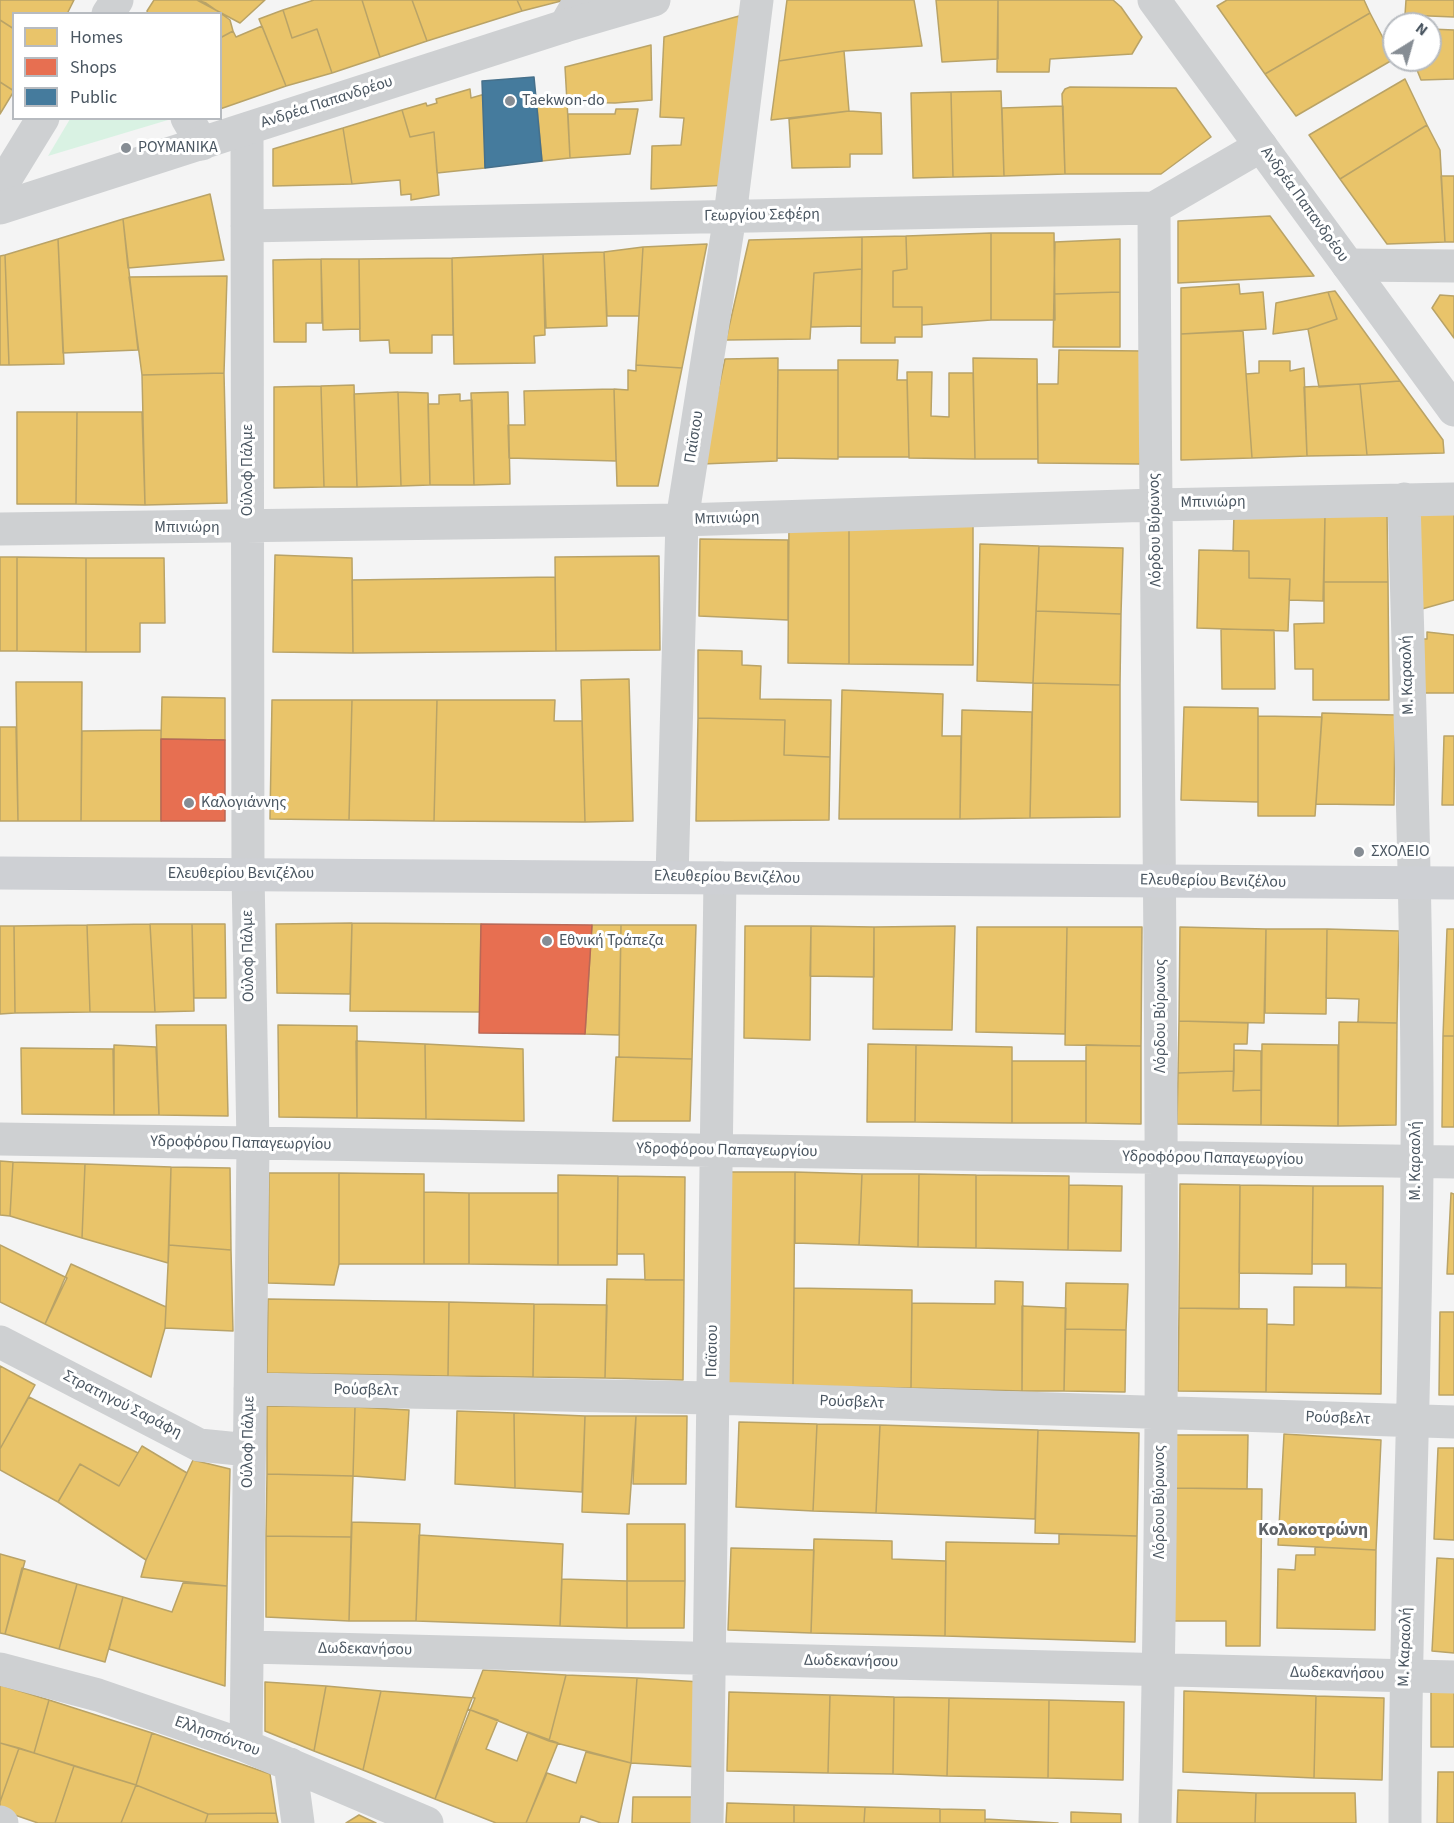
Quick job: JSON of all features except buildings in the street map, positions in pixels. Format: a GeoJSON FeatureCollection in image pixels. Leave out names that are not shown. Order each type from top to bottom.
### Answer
{"type":"FeatureCollection","features":[{"type":"Feature","properties":{"kind":"main road","name":"Ελευθερίου Βενιζέλου"},"geometry":{"type":"LineString","coordinates":[[0,873],[1454,883]]}},
{"type":"Feature","properties":{"kind":"street","name":"Ανδρέα Παπανδρέου"},"geometry":{"type":"LineString","coordinates":[[0,208],[195,131],[247,129],[573,13],[654,0]]}},
{"type":"Feature","properties":{"kind":"street","name":"Παϊσιου"},"geometry":{"type":"LineString","coordinates":[[672,877],[682,520],[730,216],[757,0]]}},
{"type":"Feature","properties":{"kind":"street","name":"Ανδρέα Παπανδρέου"},"geometry":{"type":"LineString","coordinates":[[1154,0],[1454,410]]}},
{"type":"Feature","properties":{"kind":"street"},"geometry":{"type":"LineString","coordinates":[[0,188],[42,120]]}},
{"type":"Feature","properties":{"kind":"street","name":"Ούλοφ Πάλμε"},"geometry":{"type":"LineString","coordinates":[[246,1746],[252,1144],[248,874],[247,129]]}},
{"type":"Feature","properties":{"kind":"street","name":"Γεωργίου Σεφέρη"},"geometry":{"type":"LineString","coordinates":[[247,226],[1154,208],[1261,146]]}},
{"type":"Feature","properties":{"kind":"street","name":"Λόρδου Βύρωνος"},"geometry":{"type":"LineString","coordinates":[[1154,208],[1155,505],[1161,881],[1161,1413],[1155,1823]]}},
{"type":"Feature","properties":{"kind":"street"},"geometry":{"type":"LineString","coordinates":[[1348,265],[1454,266]]}},
{"type":"Feature","properties":{"kind":"street","name":"Μπινιώρη"},"geometry":{"type":"LineString","coordinates":[[0,529],[682,520],[1404,498],[1454,500]]}},
{"type":"Feature","properties":{"kind":"street","name":"Μ. Καραολή"},"geometry":{"type":"LineString","coordinates":[[1404,498],[1414,884],[1417,1162],[1413,1422],[1405,1676],[1406,1823]]}},
{"type":"Feature","properties":{"kind":"street","name":"Παϊσιου"},"geometry":{"type":"LineString","coordinates":[[707,1823],[707,1658],[720,878]]}},
{"type":"Feature","properties":{"kind":"street","name":"Υδροφόρου Παπαγεωργίου"},"geometry":{"type":"LineString","coordinates":[[0,1139],[1454,1162]]}},
{"type":"Feature","properties":{"kind":"street","name":"Στρατηγού Σαράφη"},"geometry":{"type":"LineString","coordinates":[[0,1342],[199,1444],[249,1450]]}},
{"type":"Feature","properties":{"kind":"street","name":"Ρούσβελτ"},"geometry":{"type":"LineString","coordinates":[[250,1389],[712,1398],[1454,1422]]}},
{"type":"Feature","properties":{"kind":"street","name":"Δωδεκανήσου"},"geometry":{"type":"LineString","coordinates":[[248,1647],[1454,1677]]}},
{"type":"Feature","properties":{"kind":"street","name":"Ελλησπόντου"},"geometry":{"type":"LineString","coordinates":[[0,1669],[98,1695],[246,1746],[427,1823]]}},
{"type":"Feature","properties":{"kind":"street"},"geometry":{"type":"LineString","coordinates":[[290,1764],[298,1823]]}},
{"type":"Feature","properties":{"kind":"green space"},"geometry":{"type":"Polygon","coordinates":[[[69,120],[168,120],[48,156],[69,120]]]}},
{"type":"Feature","properties":{"kind":"place","name":"Taekwon-do"},"geometry":{"type":"Point","coordinates":[510,101]}},
{"type":"Feature","properties":{"kind":"place","name":"ΡΟΥΜΑΝΙΚΑ"},"geometry":{"type":"Point","coordinates":[126,148]}},
{"type":"Feature","properties":{"kind":"place","name":"Καλογιάννης"},"geometry":{"type":"Point","coordinates":[189,803]}},
{"type":"Feature","properties":{"kind":"place","name":"ΣΧΟΛΕΙΟ"},"geometry":{"type":"Point","coordinates":[1359,852]}},
{"type":"Feature","properties":{"kind":"place","name":"Εθνική Τράπεζα"},"geometry":{"type":"Point","coordinates":[547,941]}},
{"type":"Feature","properties":{"kind":"district","name":"Κολοκοτρώνη"},"geometry":{"type":"Point","coordinates":[1313,1531]}}]}
